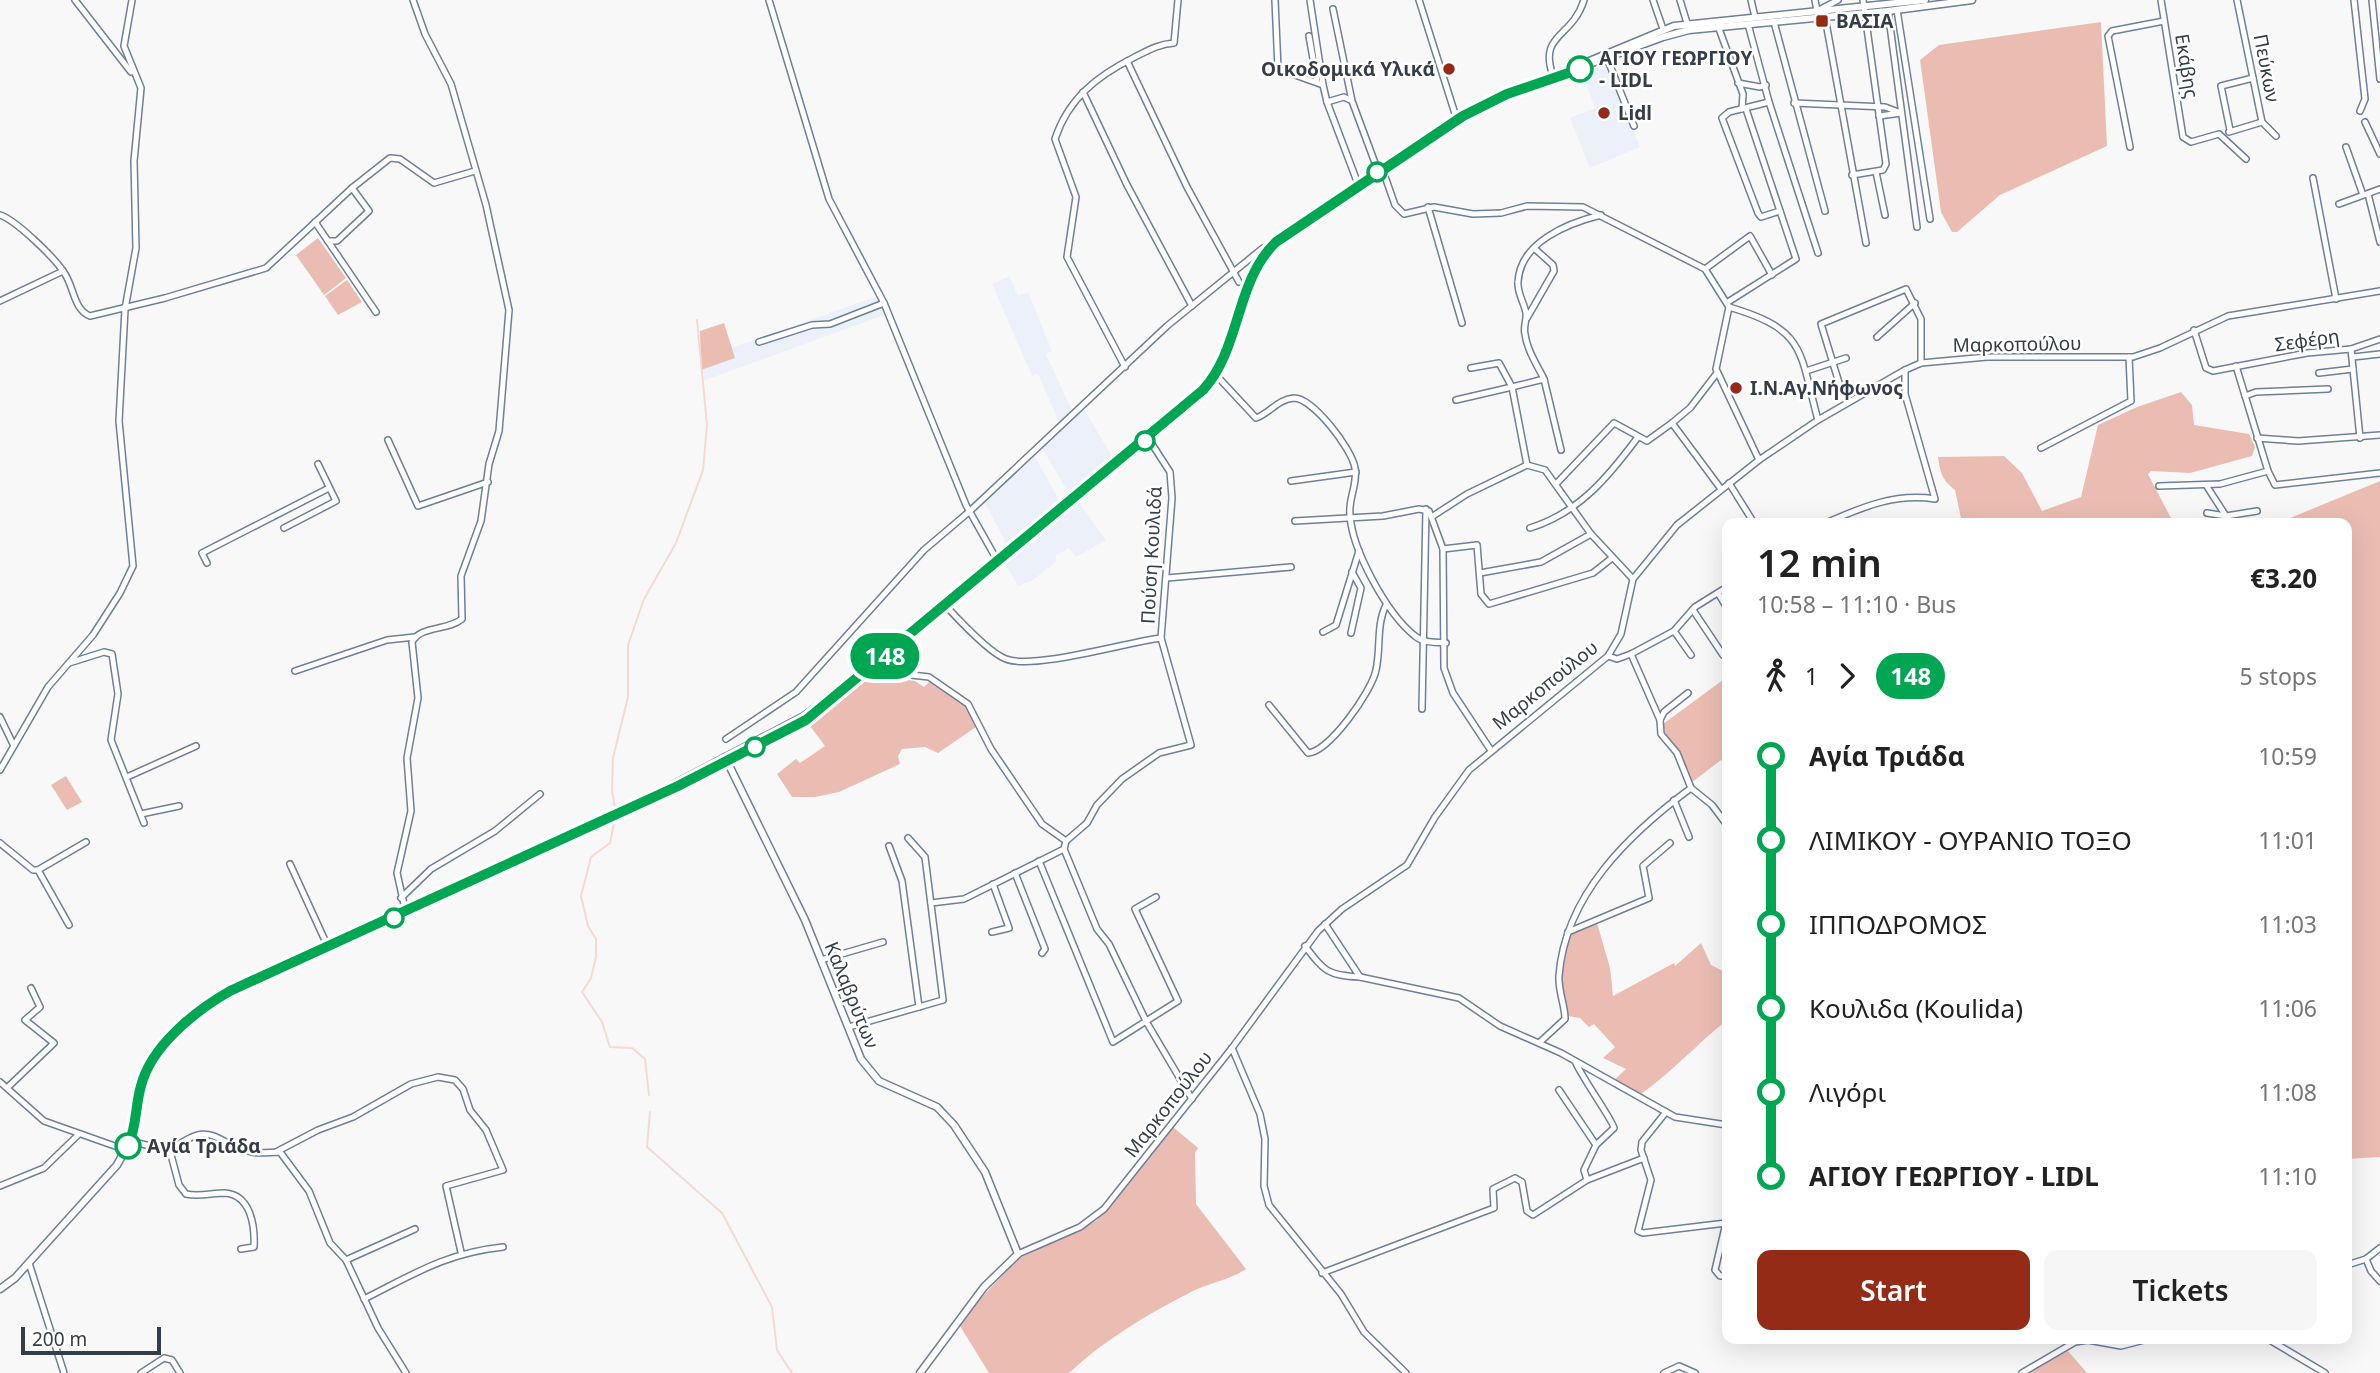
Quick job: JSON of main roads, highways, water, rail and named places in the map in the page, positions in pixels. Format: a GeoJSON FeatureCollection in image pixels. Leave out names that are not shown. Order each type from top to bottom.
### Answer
{"type":"FeatureCollection","features":[{"type":"Feature","properties":{"kind":"main road"},"geometry":{"type":"LineString","coordinates":[[728,758],[741,748],[804,716],[868,670],[1195,398],[1216,375],[1257,267],[1273,245],[1357,184],[1457,120],[1498,98],[1663,29],[1687,23],[1925,0]]}},
{"type":"Feature","properties":{"kind":"main road"},"geometry":{"type":"LineString","coordinates":[[1553,76],[1670,34],[1718,26],[1825,18],[1864,7],[1888,12],[1972,0]]}},
{"type":"Feature","properties":{"kind":"main road"},"geometry":{"type":"LineString","coordinates":[[0,1289],[29,1263],[111,1173],[130,1141],[141,1083],[160,1049],[219,998],[406,913],[806,720],[849,684]]}},
{"type":"Feature","properties":{"kind":"main road","name":"Καλαβρύτων"},"geometry":{"type":"LineString","coordinates":[[728,758],[821,960],[861,1059],[879,1081],[929,1103],[954,1125],[985,1172],[1018,1254]]}},
{"type":"Feature","properties":{"kind":"main road","name":"Μαρκοπούλου"},"geometry":{"type":"LineString","coordinates":[[920,1373],[984,1287],[1018,1254]]}},
{"type":"Feature","properties":{"kind":"waterway"},"geometry":{"type":"LineString","coordinates":[[615,809],[612,790],[613,758],[628,697],[628,645],[644,599],[676,543],[703,470],[707,425],[697,320]]}},
{"type":"Feature","properties":{"kind":"waterway"},"geometry":{"type":"LineString","coordinates":[[616,814],[610,843],[591,857],[581,896],[588,926],[596,939],[596,957],[591,978],[582,992],[602,1022],[610,1047],[632,1048],[645,1059],[649,1095]]}},
{"type":"Feature","properties":{"kind":"waterway"},"geometry":{"type":"LineString","coordinates":[[650,1112],[647,1147],[722,1213],[772,1307],[777,1350],[792,1373]]}},
{"type":"Feature","properties":{"kind":"place","name":"ΒΑΣΙΑ"},"geometry":{"type":"Point","coordinates":[1822,21]}},
{"type":"Feature","properties":{"kind":"place","name":"Οικοδομικά Υλικά"},"geometry":{"type":"Point","coordinates":[1449,69]}},
{"type":"Feature","properties":{"kind":"place","name":"ΑΓΙΟΥ ΓΕΩΡΓΙΟΥ - LIDL"},"geometry":{"type":"Point","coordinates":[1580,69]}},
{"type":"Feature","properties":{"kind":"place","name":"Lidl"},"geometry":{"type":"Point","coordinates":[1604,113]}},
{"type":"Feature","properties":{"kind":"place","name":"Ι.Ν.Αγ.Νήφωνος"},"geometry":{"type":"Point","coordinates":[1736,388]}},
{"type":"Feature","properties":{"kind":"place","name":"Αγία Τριάδα"},"geometry":{"type":"Point","coordinates":[128,1146]}}]}
